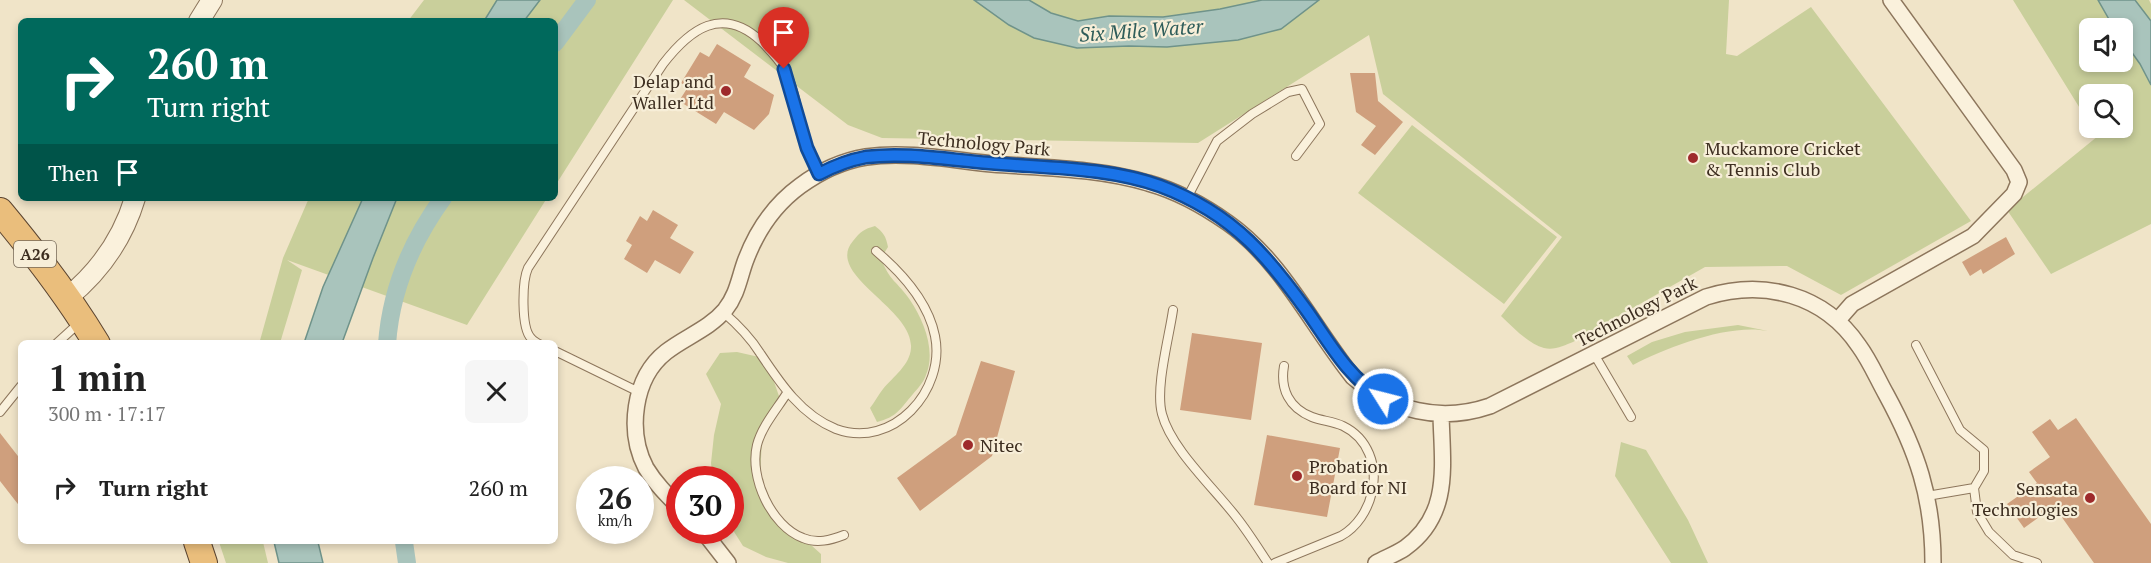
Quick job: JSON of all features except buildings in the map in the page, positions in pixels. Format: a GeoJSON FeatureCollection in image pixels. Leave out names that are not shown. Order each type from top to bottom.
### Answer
{"type":"FeatureCollection","features":[{"type":"Feature","properties":{"kind":"highway","name":"A26"},"geometry":{"type":"LineString","coordinates":[[0,212],[28,244],[94,340]]}},
{"type":"Feature","properties":{"kind":"highway"},"geometry":{"type":"LineString","coordinates":[[198,544],[204,563]]}},
{"type":"Feature","properties":{"kind":"street"},"geometry":{"type":"LineString","coordinates":[[201,18],[212,0]]}},
{"type":"Feature","properties":{"kind":"street"},"geometry":{"type":"LineString","coordinates":[[1838,320],[1852,304],[1973,236],[2014,194],[2019,182],[2014,170],[1891,0]]}},
{"type":"Feature","properties":{"kind":"street","name":"Technology Park"},"geometry":{"type":"LineString","coordinates":[[666,493],[654,481],[640,453],[636,421],[639,392],[650,370],[664,353],[712,323],[723,312],[733,299],[758,232],[790,194],[819,174],[842,164],[866,158],[910,156],[1101,173],[1146,182],[1187,198],[1230,224],[1274,267],[1353,377],[1383,399],[1400,406],[1441,414],[1477,410],[1490,406],[1688,305],[1724,291],[1744,289],[1780,292],[1810,302],[1838,320],[1864,353],[1904,426],[1918,462],[1927,496],[1933,539],[1933,563]]}},
{"type":"Feature","properties":{"kind":"street"},"geometry":{"type":"LineString","coordinates":[[67,298],[99,268],[115,244],[134,201]]}},
{"type":"Feature","properties":{"kind":"street"},"geometry":{"type":"LineString","coordinates":[[1376,563],[1404,549],[1428,524],[1437,508],[1442,478],[1441,414]]}},
{"type":"Feature","properties":{"kind":"street"},"geometry":{"type":"LineString","coordinates":[[713,544],[728,563]]}},
{"type":"Feature","properties":{"kind":"lane"},"geometry":{"type":"LineString","coordinates":[[533,340],[528,332],[523,287],[528,268],[663,64],[677,45],[689,35],[710,25],[733,24],[753,35],[775,55],[788,77],[807,148],[819,174]]}},
{"type":"Feature","properties":{"kind":"lane"},"geometry":{"type":"LineString","coordinates":[[1187,198],[1217,141],[1252,114],[1288,92],[1302,89],[1320,124],[1296,156]]}},
{"type":"Feature","properties":{"kind":"lane"},"geometry":{"type":"LineString","coordinates":[[723,312],[751,340],[787,393],[827,424],[858,434],[881,431],[913,409],[926,393],[937,360],[935,335],[930,318],[901,274],[876,251]]}},
{"type":"Feature","properties":{"kind":"lane"},"geometry":{"type":"LineString","coordinates":[[1173,310],[1161,383],[1162,413],[1183,452],[1238,519],[1268,563]]}},
{"type":"Feature","properties":{"kind":"lane"},"geometry":{"type":"LineString","coordinates":[[60,340],[82,320]]}},
{"type":"Feature","properties":{"kind":"lane"},"geometry":{"type":"LineString","coordinates":[[1916,345],[1960,430],[1984,450],[1984,471],[1974,488],[1977,512],[1989,532],[2013,555],[2037,563]]}},
{"type":"Feature","properties":{"kind":"lane"},"geometry":{"type":"LineString","coordinates":[[558,352],[639,392]]}},
{"type":"Feature","properties":{"kind":"lane"},"geometry":{"type":"LineString","coordinates":[[1594,354],[1631,417]]}},
{"type":"Feature","properties":{"kind":"lane"},"geometry":{"type":"LineString","coordinates":[[1275,563],[1341,536],[1350,530],[1367,507],[1374,480],[1371,456],[1357,436],[1342,426],[1307,415],[1291,401],[1282,385],[1284,366]]}},
{"type":"Feature","properties":{"kind":"lane"},"geometry":{"type":"LineString","coordinates":[[0,412],[18,390]]}},
{"type":"Feature","properties":{"kind":"lane"},"geometry":{"type":"LineString","coordinates":[[787,393],[757,444],[756,466],[765,499],[780,520],[792,532],[803,538],[817,541],[831,540],[844,535]]}},
{"type":"Feature","properties":{"kind":"lane"},"geometry":{"type":"LineString","coordinates":[[1927,496],[1974,488]]}},
{"type":"Feature","properties":{"kind":"green space"},"geometry":{"type":"Polygon","coordinates":[[[424,0],[673,0],[558,181],[558,18],[410,18],[424,0]]]}},
{"type":"Feature","properties":{"kind":"green space","name":"Muckamore Cricket & Tennis Club"},"geometry":{"type":"Polygon","coordinates":[[[684,0],[1729,0],[1726,54],[1737,56],[1811,7],[1971,221],[1841,295],[1787,266],[1705,267],[1573,342],[1548,349],[1527,339],[1501,316],[1562,237],[1383,94],[1369,35],[1198,143],[882,138],[848,125],[684,0]]]}},
{"type":"Feature","properties":{"kind":"green space"},"geometry":{"type":"Polygon","coordinates":[[[2013,0],[2149,0],[2151,4],[2151,224],[2051,274],[2007,210],[2096,138],[2133,138],[2133,84],[2079,84],[2079,107],[2013,0]]]}},
{"type":"Feature","properties":{"kind":"green space"},"geometry":{"type":"Polygon","coordinates":[[[1412,125],[1557,237],[1504,304],[1358,193],[1412,125]]]}},
{"type":"Feature","properties":{"kind":"green space"},"geometry":{"type":"Polygon","coordinates":[[[308,201],[545,201],[467,325],[287,260],[302,270],[281,340],[260,340],[283,258],[308,201]]]}},
{"type":"Feature","properties":{"kind":"green space"},"geometry":{"type":"Polygon","coordinates":[[[875,226],[884,235],[888,247],[881,258],[884,266],[906,294],[920,317],[927,336],[930,356],[926,375],[918,388],[898,412],[877,422],[870,408],[908,360],[911,348],[908,333],[899,319],[859,279],[850,266],[847,254],[853,241],[862,231],[875,226]]]}},
{"type":"Feature","properties":{"kind":"green space"},"geometry":{"type":"Polygon","coordinates":[[[1738,325],[1768,331],[1753,329],[1718,333],[1681,344],[1633,365],[1627,356],[1652,342],[1685,332],[1738,325]]]}},
{"type":"Feature","properties":{"kind":"green space"},"geometry":{"type":"Polygon","coordinates":[[[737,352],[759,357],[772,376],[780,399],[762,439],[760,478],[773,511],[821,554],[821,563],[788,563],[766,557],[742,544],[744,544],[744,466],[711,466],[711,463],[721,404],[706,374],[720,353],[737,352]]]}},
{"type":"Feature","properties":{"kind":"green space"},"geometry":{"type":"Polygon","coordinates":[[[1621,442],[1646,450],[1688,520],[1708,563],[1671,563],[1615,476],[1621,442]]]}},
{"type":"Feature","properties":{"kind":"green space"},"geometry":{"type":"Polygon","coordinates":[[[220,544],[263,544],[268,563],[226,563],[220,544]]]}},
{"type":"Feature","properties":{"kind":"water"},"geometry":{"type":"Polygon","coordinates":[[[497,0],[540,0],[526,18],[486,18],[497,0]]]}},
{"type":"Feature","properties":{"kind":"water","name":"Six Mile Water"},"geometry":{"type":"Polygon","coordinates":[[[974,0],[1029,0],[1051,13],[1078,21],[1109,16],[1163,17],[1262,0],[1319,0],[1281,29],[1238,40],[1167,47],[1077,48],[1034,38],[1009,25],[974,0]]]}},
{"type":"Feature","properties":{"kind":"water"},"geometry":{"type":"Polygon","coordinates":[[[2098,0],[2135,0],[2151,21],[2151,85],[2133,54],[2133,18],[2108,18],[2098,0]]]}},
{"type":"Feature","properties":{"kind":"water"},"geometry":{"type":"Polygon","coordinates":[[[362,201],[396,201],[343,340],[305,340],[323,287],[362,201]]]}},
{"type":"Feature","properties":{"kind":"water"},"geometry":{"type":"Polygon","coordinates":[[[274,544],[318,544],[323,563],[279,563],[274,544]]]}},
{"type":"Feature","properties":{"kind":"waterway"},"geometry":{"type":"LineString","coordinates":[[558,39],[587,0]]}},
{"type":"Feature","properties":{"kind":"waterway"},"geometry":{"type":"LineString","coordinates":[[387,340],[393,304],[404,267],[421,232],[441,201]]}},
{"type":"Feature","properties":{"kind":"waterway"},"geometry":{"type":"LineString","coordinates":[[404,544],[407,563]]}},
{"type":"Feature","properties":{"kind":"place","name":"Delap and Waller Ltd"},"geometry":{"type":"Point","coordinates":[726,91]}},
{"type":"Feature","properties":{"kind":"place","name":"Muckamore Cricket & Tennis Club"},"geometry":{"type":"Point","coordinates":[1693,158]}},
{"type":"Feature","properties":{"kind":"place","name":"Nitec"},"geometry":{"type":"Point","coordinates":[968,445]}},
{"type":"Feature","properties":{"kind":"place","name":"Probation Board for NI"},"geometry":{"type":"Point","coordinates":[1297,476]}},
{"type":"Feature","properties":{"kind":"place","name":"Sensata Technologies"},"geometry":{"type":"Point","coordinates":[2090,498]}},
{"type":"Feature","properties":{"kind":"route"},"geometry":{"type":"LineString","coordinates":[[784,69],[807,148],[819,174],[830,168],[866,158],[910,156],[1121,176],[1162,187],[1187,198],[1230,224],[1249,241],[1274,267],[1353,377],[1383,399]]}}]}
